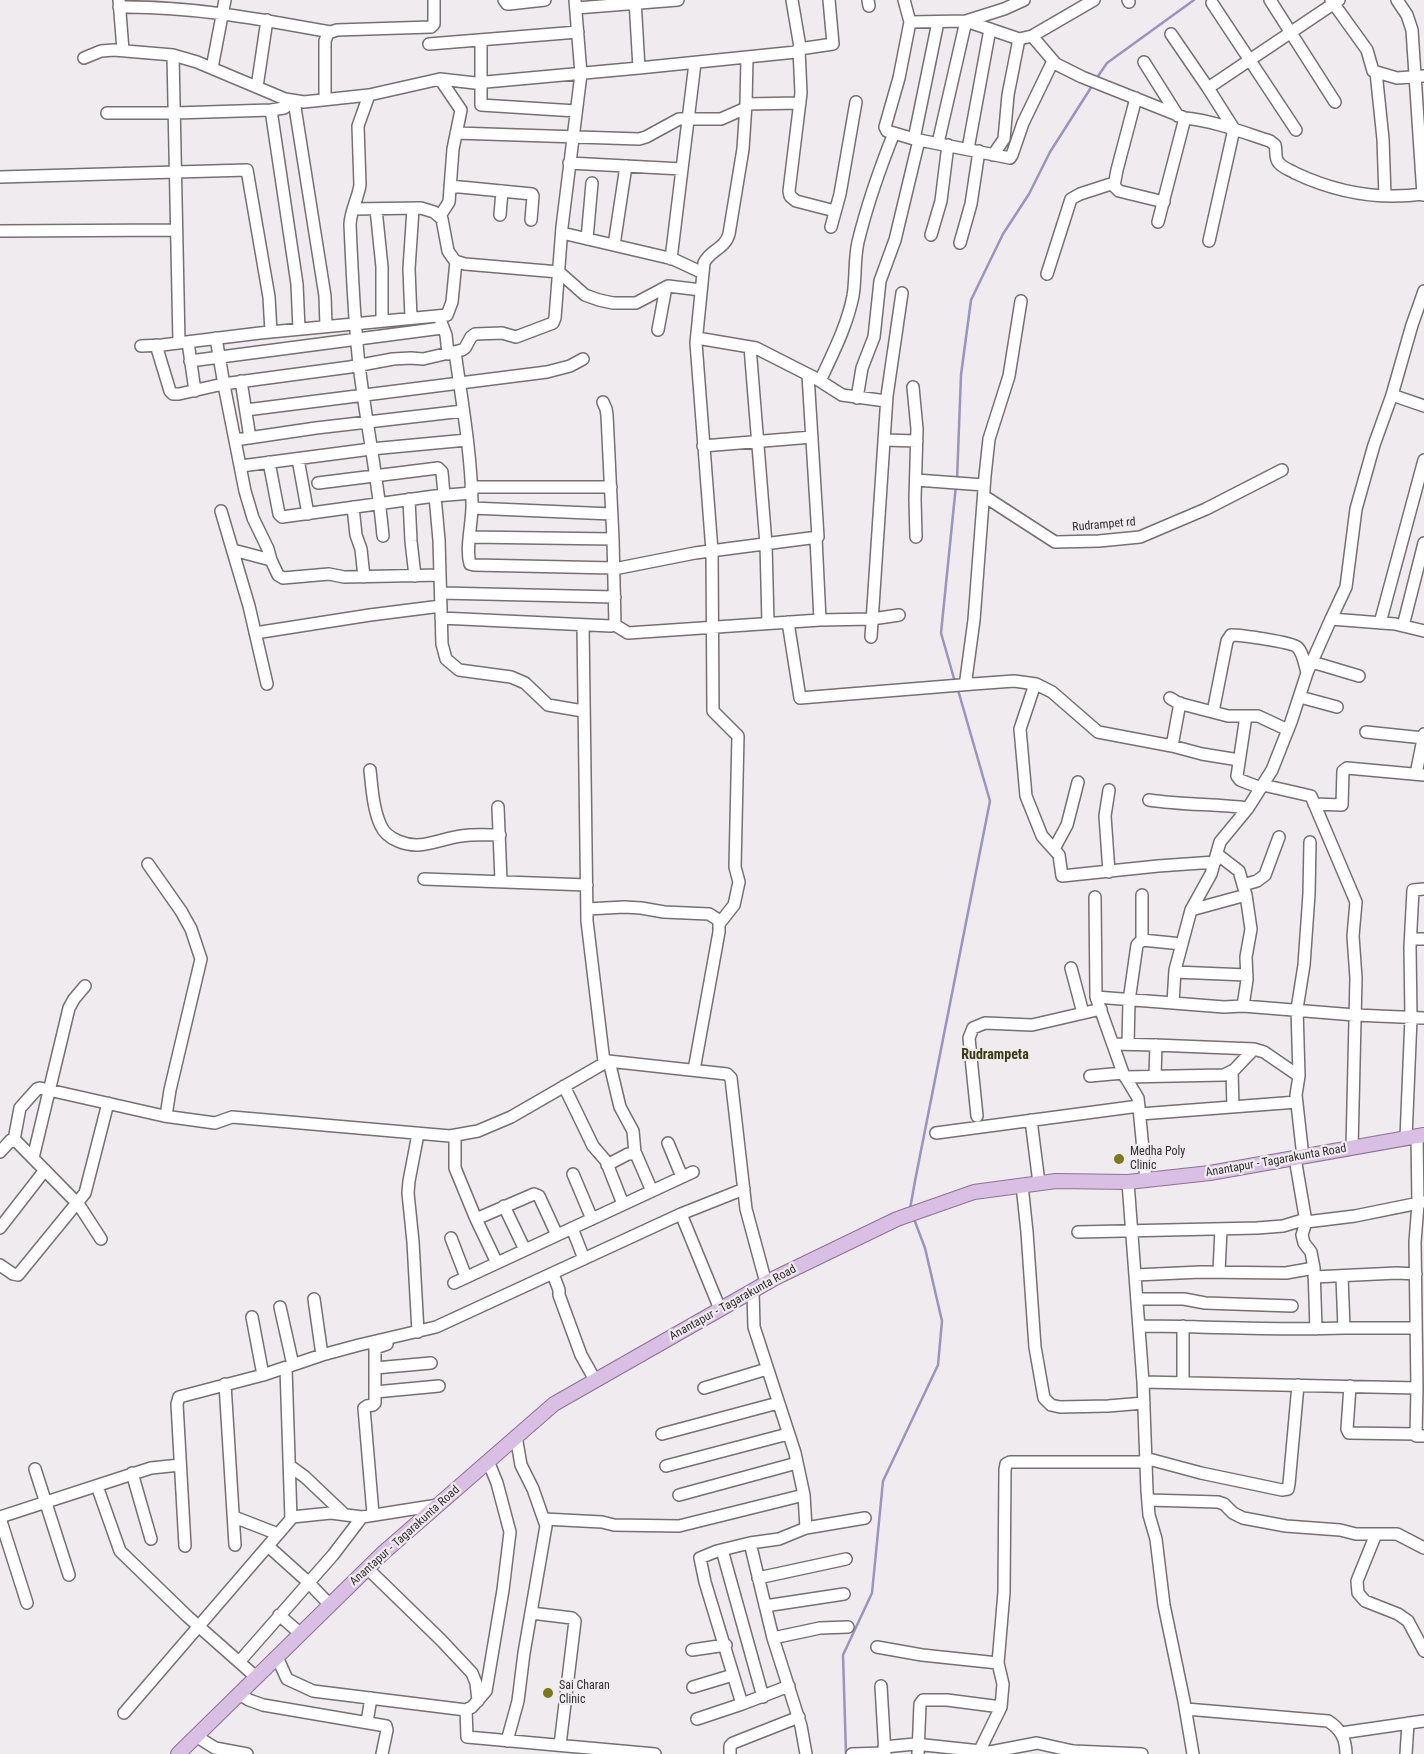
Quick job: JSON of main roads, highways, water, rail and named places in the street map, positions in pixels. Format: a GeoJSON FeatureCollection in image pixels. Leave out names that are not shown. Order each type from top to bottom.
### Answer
{"type":"FeatureCollection","features":[{"type":"Feature","properties":{"kind":"main road","name":"Anantapur - Tagarakunta Road"},"geometry":{"type":"LineString","coordinates":[[178,1754],[368,1568],[554,1404],[766,1284],[897,1219],[974,1192],[1056,1181],[1128,1182],[1210,1173],[1416,1136]]}},
{"type":"Feature","properties":{"kind":"waterway"},"geometry":{"type":"LineString","coordinates":[[1096,79],[1107,63],[1194,0]]}},
{"type":"Feature","properties":{"kind":"waterway"},"geometry":{"type":"LineString","coordinates":[[957,480],[961,375],[971,300],[1003,234],[1029,194],[1050,152],[1092,86]]}},
{"type":"Feature","properties":{"kind":"waterway"},"geometry":{"type":"LineString","coordinates":[[955,682],[941,633],[956,485]]}},
{"type":"Feature","properties":{"kind":"waterway"},"geometry":{"type":"LineString","coordinates":[[910,1209],[990,801],[958,690]]}},
{"type":"Feature","properties":{"kind":"waterway"},"geometry":{"type":"LineString","coordinates":[[846,1754],[843,1655],[872,1593],[883,1481],[938,1365],[942,1321],[925,1248],[914,1219]]}},
{"type":"Feature","properties":{"kind":"place","name":"Medha Poly Clinic"},"geometry":{"type":"Point","coordinates":[1119,1159]}},
{"type":"Feature","properties":{"kind":"place","name":"Sai Charan Clinic"},"geometry":{"type":"Point","coordinates":[548,1693]}},
{"type":"Feature","properties":{"kind":"district","name":"Rudrampeta"},"geometry":{"type":"Point","coordinates":[995,1055]}}]}
